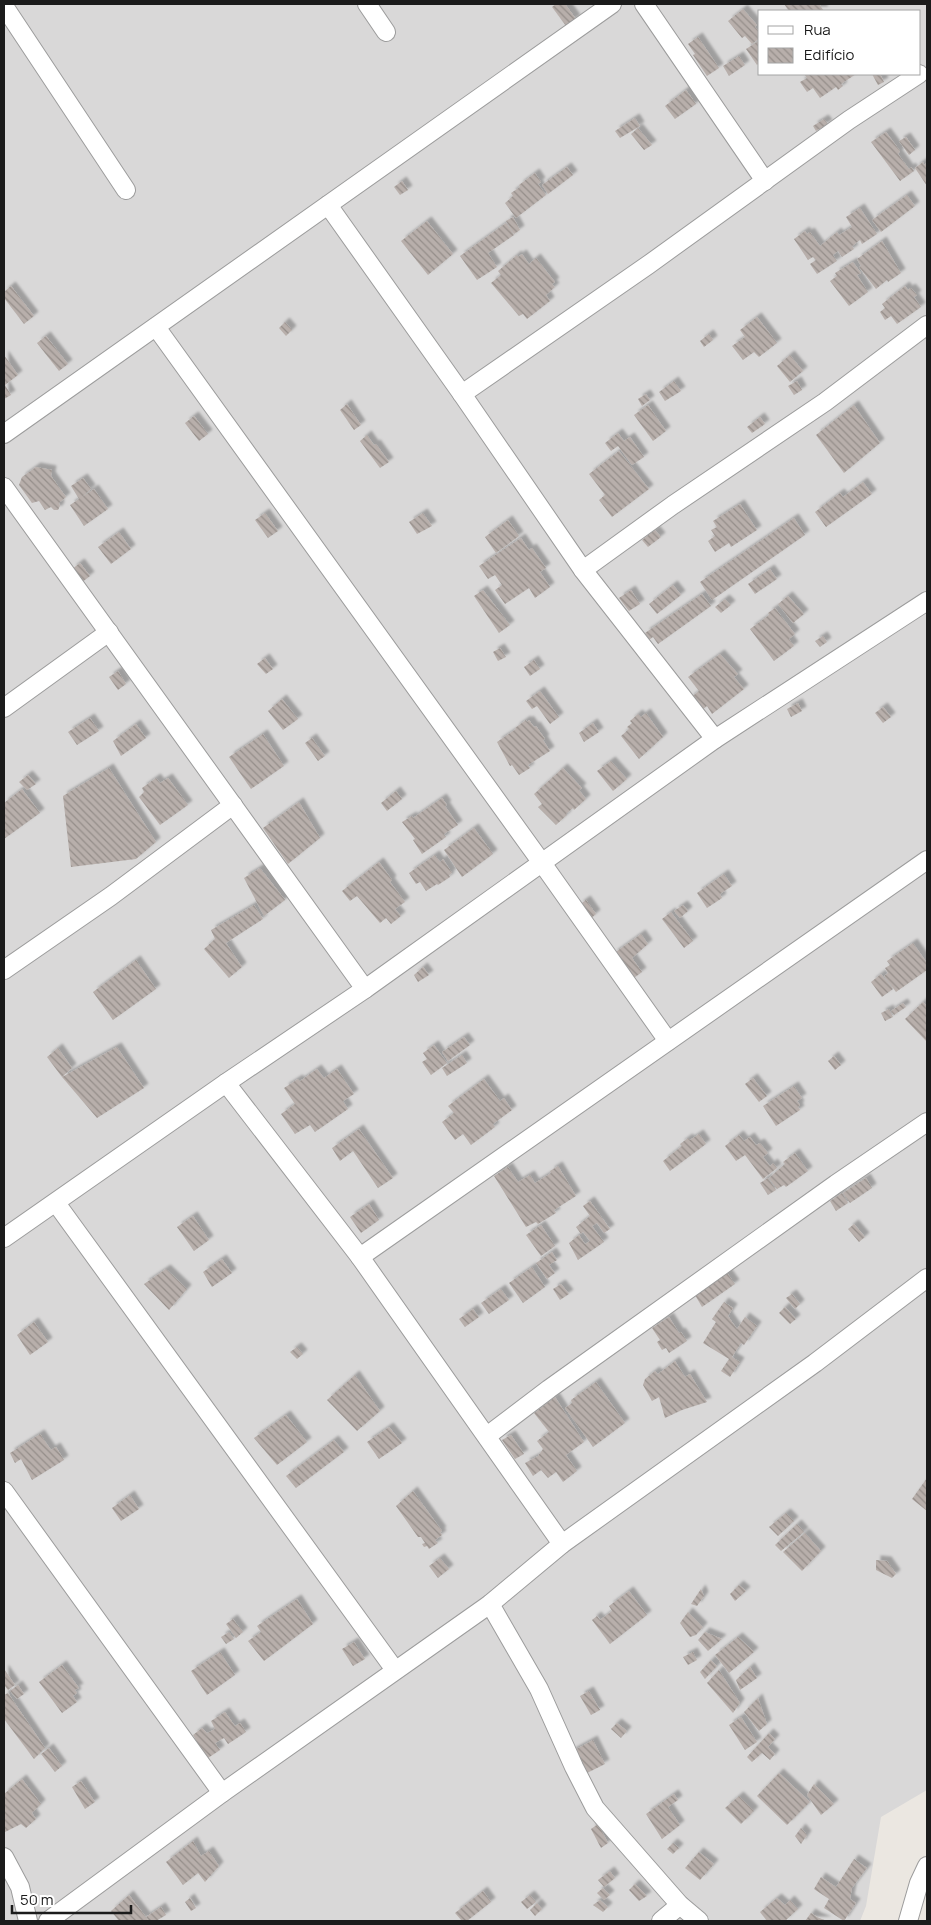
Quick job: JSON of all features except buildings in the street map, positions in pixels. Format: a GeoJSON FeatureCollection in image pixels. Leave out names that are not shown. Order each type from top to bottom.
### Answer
{"type":"FeatureCollection","features":[{"type":"Feature","properties":{"kind":"street"},"geometry":{"type":"LineString","coordinates":[[367,4],[386,32]]}},
{"type":"Feature","properties":{"kind":"street"},"geometry":{"type":"LineString","coordinates":[[4,434],[612,4]]}},
{"type":"Feature","properties":{"kind":"street"},"geometry":{"type":"LineString","coordinates":[[644,4],[766,181]]}},
{"type":"Feature","properties":{"kind":"street"},"geometry":{"type":"LineString","coordinates":[[4,6],[126,190]]}},
{"type":"Feature","properties":{"kind":"street"},"geometry":{"type":"LineString","coordinates":[[462,394],[766,181],[849,120],[916,75]]}},
{"type":"Feature","properties":{"kind":"street"},"geometry":{"type":"LineString","coordinates":[[328,205],[462,394],[583,570],[715,739]]}},
{"type":"Feature","properties":{"kind":"street"},"geometry":{"type":"LineString","coordinates":[[583,570],[674,505],[825,402],[927,325]]}},
{"type":"Feature","properties":{"kind":"street"},"geometry":{"type":"LineString","coordinates":[[156,327],[668,1041]]}},
{"type":"Feature","properties":{"kind":"street"},"geometry":{"type":"LineString","coordinates":[[4,487],[365,989]]}},
{"type":"Feature","properties":{"kind":"street"},"geometry":{"type":"LineString","coordinates":[[4,1238],[226,1083],[365,989],[715,739],[927,601]]}},
{"type":"Feature","properties":{"kind":"street"},"geometry":{"type":"LineString","coordinates":[[4,708],[109,632]]}},
{"type":"Feature","properties":{"kind":"street"},"geometry":{"type":"LineString","coordinates":[[4,970],[111,896],[233,805]]}},
{"type":"Feature","properties":{"kind":"street"},"geometry":{"type":"LineString","coordinates":[[360,1257],[927,860]]}},
{"type":"Feature","properties":{"kind":"street"},"geometry":{"type":"LineString","coordinates":[[226,1083],[360,1257],[562,1544]]}},
{"type":"Feature","properties":{"kind":"street"},"geometry":{"type":"LineString","coordinates":[[487,1436],[549,1389],[836,1184],[927,1122]]}},
{"type":"Feature","properties":{"kind":"street"},"geometry":{"type":"LineString","coordinates":[[56,1203],[395,1670]]}},
{"type":"Feature","properties":{"kind":"street"},"geometry":{"type":"LineString","coordinates":[[48,1921],[222,1793],[490,1604],[562,1544],[658,1473],[815,1363],[927,1278]]}},
{"type":"Feature","properties":{"kind":"street"},"geometry":{"type":"LineString","coordinates":[[4,1491],[222,1793]]}},
{"type":"Feature","properties":{"kind":"street"},"geometry":{"type":"LineString","coordinates":[[490,1604],[539,1689],[574,1768],[595,1808],[680,1905],[699,1921]]}},
{"type":"Feature","properties":{"kind":"street"},"geometry":{"type":"LineString","coordinates":[[4,1857],[20,1887],[28,1921]]}},
{"type":"Feature","properties":{"kind":"street"},"geometry":{"type":"LineString","coordinates":[[908,1921],[919,1884],[927,1866]]}},
{"type":"Feature","properties":{"kind":"street"},"geometry":{"type":"LineString","coordinates":[[661,1921],[680,1905]]}},
{"type":"Feature","properties":{"kind":"shaded area"},"geometry":{"type":"Polygon","coordinates":[[[4,4],[927,4],[927,1790],[881,1817],[866,1906],[860,1921],[4,1921],[4,4]]]}}]}
